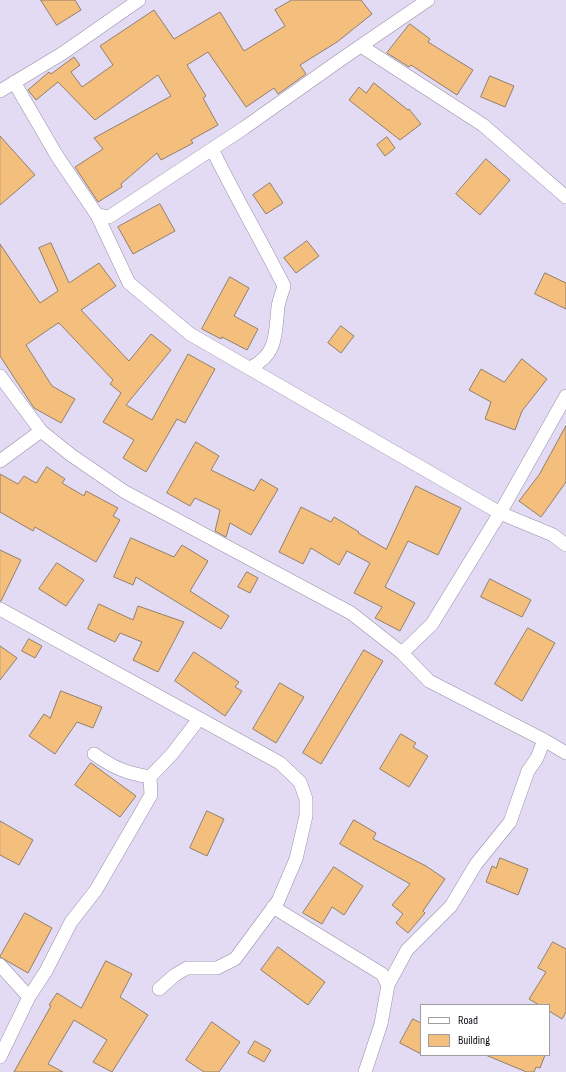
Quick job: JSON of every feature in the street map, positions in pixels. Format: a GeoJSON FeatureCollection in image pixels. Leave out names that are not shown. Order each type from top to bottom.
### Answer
{"type":"FeatureCollection","features":[{"type":"Feature","properties":{"kind":"street"},"geometry":{"type":"LineString","coordinates":[[0,91],[63,53],[139,0]]}},
{"type":"Feature","properties":{"kind":"street"},"geometry":{"type":"LineString","coordinates":[[97,215],[109,217],[212,149],[428,0]]}},
{"type":"Feature","properties":{"kind":"street"},"geometry":{"type":"LineString","coordinates":[[361,46],[483,125],[566,197]]}},
{"type":"Feature","properties":{"kind":"street"},"geometry":{"type":"LineString","coordinates":[[14,82],[57,156],[97,215],[129,283],[190,334],[500,513],[553,535],[566,545]]}},
{"type":"Feature","properties":{"kind":"street"},"geometry":{"type":"LineString","coordinates":[[212,149],[241,208],[262,242],[284,286],[278,306],[277,330],[271,350],[258,364],[250,368]]}},
{"type":"Feature","properties":{"kind":"street"},"geometry":{"type":"LineString","coordinates":[[0,376],[41,431],[71,455],[125,492],[351,613],[402,653],[429,681],[566,752]]}},
{"type":"Feature","properties":{"kind":"street"},"geometry":{"type":"LineString","coordinates":[[402,653],[432,624],[500,513],[566,396]]}},
{"type":"Feature","properties":{"kind":"street"},"geometry":{"type":"LineString","coordinates":[[0,461],[41,431]]}},
{"type":"Feature","properties":{"kind":"street"},"geometry":{"type":"LineString","coordinates":[[0,609],[109,667],[199,719],[280,763],[300,782],[306,799],[306,816],[296,859],[283,891],[273,907],[235,959],[217,968],[187,968],[175,975],[159,989]]}},
{"type":"Feature","properties":{"kind":"street"},"geometry":{"type":"LineString","coordinates":[[0,1057],[29,997],[46,970],[71,922],[96,890],[151,795],[150,777],[172,754],[199,719]]}},
{"type":"Feature","properties":{"kind":"street"},"geometry":{"type":"LineString","coordinates":[[365,1072],[381,1024],[388,985],[407,950],[451,906],[476,864],[510,822],[528,771],[537,758],[544,740]]}},
{"type":"Feature","properties":{"kind":"street"},"geometry":{"type":"LineString","coordinates":[[94,754],[114,768],[130,774],[150,777]]}},
{"type":"Feature","properties":{"kind":"street"},"geometry":{"type":"LineString","coordinates":[[273,907],[382,974],[388,985]]}},
{"type":"Feature","properties":{"kind":"street"},"geometry":{"type":"LineString","coordinates":[[0,965],[29,997]]}},
{"type":"Feature","properties":{"kind":"building"},"geometry":{"type":"Polygon","coordinates":[[[41,0],[75,0],[81,10],[57,25],[41,0]]]}},
{"type":"Feature","properties":{"kind":"building"},"geometry":{"type":"Polygon","coordinates":[[[292,0],[361,0],[372,14],[337,42],[300,65],[306,74],[278,94],[274,88],[246,107],[208,52],[187,65],[206,96],[203,98],[218,125],[191,140],[193,143],[161,160],[157,153],[121,184],[122,187],[98,202],[75,167],[103,149],[94,138],[171,96],[158,75],[95,120],[58,82],[36,100],[28,90],[49,72],[51,74],[74,57],[80,65],[71,72],[82,87],[113,65],[100,46],[154,10],[174,39],[220,12],[244,51],[285,26],[275,10],[292,0]]]}},
{"type":"Feature","properties":{"kind":"building"},"geometry":{"type":"Polygon","coordinates":[[[410,24],[430,39],[428,42],[473,70],[457,95],[411,65],[409,67],[387,53],[410,24]]]}},
{"type":"Feature","properties":{"kind":"building"},"geometry":{"type":"Polygon","coordinates":[[[490,76],[514,86],[505,107],[481,97],[490,76]]]}},
{"type":"Feature","properties":{"kind":"building"},"geometry":{"type":"Polygon","coordinates":[[[374,83],[408,110],[409,109],[421,124],[400,140],[349,100],[359,87],[366,93],[374,83]]]}},
{"type":"Feature","properties":{"kind":"building"},"geometry":{"type":"Polygon","coordinates":[[[0,136],[35,175],[0,205],[0,136]]]}},
{"type":"Feature","properties":{"kind":"building"},"geometry":{"type":"Polygon","coordinates":[[[387,137],[395,148],[385,156],[377,145],[387,137]]]}},
{"type":"Feature","properties":{"kind":"building"},"geometry":{"type":"Polygon","coordinates":[[[486,159],[510,180],[480,215],[456,194],[486,159]]]}},
{"type":"Feature","properties":{"kind":"building"},"geometry":{"type":"Polygon","coordinates":[[[270,183],[283,203],[266,214],[253,195],[270,183]]]}},
{"type":"Feature","properties":{"kind":"building"},"geometry":{"type":"Polygon","coordinates":[[[160,204],[175,231],[133,254],[118,227],[160,204]]]}},
{"type":"Feature","properties":{"kind":"building"},"geometry":{"type":"Polygon","coordinates":[[[307,241],[319,256],[296,273],[284,258],[307,241]]]}},
{"type":"Feature","properties":{"kind":"building"},"geometry":{"type":"Polygon","coordinates":[[[51,243],[69,283],[99,263],[116,286],[81,310],[129,361],[151,334],[171,350],[126,405],[152,420],[188,354],[215,369],[185,423],[177,419],[146,472],[123,458],[134,440],[103,422],[121,393],[110,384],[113,380],[60,324],[58,323],[26,345],[52,386],[75,399],[61,423],[34,408],[0,356],[0,244],[40,303],[58,291],[39,248],[51,243]]]}},
{"type":"Feature","properties":{"kind":"building"},"geometry":{"type":"Polygon","coordinates":[[[545,273],[566,283],[566,309],[535,294],[545,273]]]}},
{"type":"Feature","properties":{"kind":"building"},"geometry":{"type":"Polygon","coordinates":[[[230,277],[249,288],[234,316],[258,329],[247,350],[222,337],[221,339],[202,329],[230,277]]]}},
{"type":"Feature","properties":{"kind":"building"},"geometry":{"type":"Polygon","coordinates":[[[341,326],[354,336],[341,353],[328,343],[341,326]]]}},
{"type":"Feature","properties":{"kind":"building"},"geometry":{"type":"Polygon","coordinates":[[[522,359],[547,379],[522,411],[515,430],[485,419],[491,402],[469,390],[481,369],[504,382],[522,359]]]}},
{"type":"Feature","properties":{"kind":"building"},"geometry":{"type":"Polygon","coordinates":[[[566,426],[566,482],[541,517],[519,501],[539,475],[566,426]]]}},
{"type":"Feature","properties":{"kind":"building"},"geometry":{"type":"Polygon","coordinates":[[[196,442],[219,456],[211,470],[254,491],[261,479],[278,489],[251,535],[230,523],[226,537],[215,531],[220,510],[195,498],[190,506],[167,493],[196,442]]]}},
{"type":"Feature","properties":{"kind":"building"},"geometry":{"type":"Polygon","coordinates":[[[47,467],[65,479],[62,483],[84,496],[86,491],[118,508],[113,516],[120,520],[96,562],[35,527],[33,531],[0,512],[0,474],[18,484],[24,476],[36,483],[47,467]]]}},
{"type":"Feature","properties":{"kind":"building"},"geometry":{"type":"Polygon","coordinates":[[[416,486],[461,508],[438,555],[408,541],[385,587],[415,603],[400,631],[375,618],[382,607],[354,593],[370,563],[347,551],[339,565],[311,548],[303,564],[279,552],[301,507],[331,522],[334,517],[386,549],[416,486]]]}},
{"type":"Feature","properties":{"kind":"building"},"geometry":{"type":"Polygon","coordinates":[[[131,538],[174,557],[182,545],[208,561],[190,591],[229,616],[221,629],[136,577],[133,585],[114,577],[131,538]]]}},
{"type":"Feature","properties":{"kind":"building"},"geometry":{"type":"Polygon","coordinates":[[[0,550],[21,560],[1,601],[0,601],[0,550]]]}},
{"type":"Feature","properties":{"kind":"building"},"geometry":{"type":"Polygon","coordinates":[[[57,563],[84,580],[66,606],[39,589],[57,563]]]}},
{"type":"Feature","properties":{"kind":"building"},"geometry":{"type":"Polygon","coordinates":[[[247,572],[258,578],[250,593],[238,587],[247,572]]]}},
{"type":"Feature","properties":{"kind":"building"},"geometry":{"type":"Polygon","coordinates":[[[490,579],[531,600],[522,617],[481,597],[490,579]]]}},
{"type":"Feature","properties":{"kind":"building"},"geometry":{"type":"Polygon","coordinates":[[[99,604],[133,620],[138,606],[184,622],[158,672],[133,660],[142,642],[120,633],[115,642],[88,629],[99,604]]]}},
{"type":"Feature","properties":{"kind":"building"},"geometry":{"type":"Polygon","coordinates":[[[528,628],[555,643],[522,701],[495,684],[528,628]]]}},
{"type":"Feature","properties":{"kind":"building"},"geometry":{"type":"Polygon","coordinates":[[[29,639],[42,646],[35,658],[22,651],[29,639]]]}},
{"type":"Feature","properties":{"kind":"building"},"geometry":{"type":"Polygon","coordinates":[[[0,646],[17,658],[0,680],[0,646]]]}},
{"type":"Feature","properties":{"kind":"building"},"geometry":{"type":"Polygon","coordinates":[[[364,650],[383,661],[321,764],[303,753],[364,650]]]}},
{"type":"Feature","properties":{"kind":"building"},"geometry":{"type":"Polygon","coordinates":[[[194,652],[239,682],[235,687],[242,691],[225,716],[175,681],[194,652]]]}},
{"type":"Feature","properties":{"kind":"building"},"geometry":{"type":"Polygon","coordinates":[[[280,683],[304,697],[276,743],[253,729],[280,683]]]}},
{"type":"Feature","properties":{"kind":"building"},"geometry":{"type":"Polygon","coordinates":[[[61,691],[102,707],[93,728],[77,722],[55,754],[29,736],[44,714],[50,718],[61,691]]]}},
{"type":"Feature","properties":{"kind":"building"},"geometry":{"type":"Polygon","coordinates":[[[401,734],[416,743],[413,747],[428,756],[409,787],[380,769],[401,734]]]}},
{"type":"Feature","properties":{"kind":"building"},"geometry":{"type":"Polygon","coordinates":[[[91,763],[136,796],[120,817],[75,785],[91,763]]]}},
{"type":"Feature","properties":{"kind":"building"},"geometry":{"type":"Polygon","coordinates":[[[207,811],[224,819],[207,856],[190,848],[207,811]]]}},
{"type":"Feature","properties":{"kind":"building"},"geometry":{"type":"Polygon","coordinates":[[[354,820],[376,833],[373,839],[426,866],[445,879],[423,911],[425,913],[408,933],[396,923],[403,914],[392,905],[410,884],[340,844],[354,820]]]}},
{"type":"Feature","properties":{"kind":"building"},"geometry":{"type":"Polygon","coordinates":[[[0,821],[33,840],[19,865],[0,855],[0,821]]]}},
{"type":"Feature","properties":{"kind":"building"},"geometry":{"type":"Polygon","coordinates":[[[500,858],[528,869],[518,895],[486,882],[492,866],[496,868],[500,858]]]}},
{"type":"Feature","properties":{"kind":"building"},"geometry":{"type":"Polygon","coordinates":[[[334,867],[363,886],[344,915],[332,907],[322,924],[303,913],[334,867]]]}},
{"type":"Feature","properties":{"kind":"building"},"geometry":{"type":"Polygon","coordinates":[[[25,913],[52,928],[28,973],[0,957],[25,913]]]}},
{"type":"Feature","properties":{"kind":"building"},"geometry":{"type":"Polygon","coordinates":[[[553,942],[566,949],[566,1012],[562,1019],[550,1012],[550,1004],[537,1004],[529,999],[546,972],[538,968],[553,942]]]}},
{"type":"Feature","properties":{"kind":"building"},"geometry":{"type":"Polygon","coordinates":[[[278,947],[325,982],[308,1005],[261,970],[278,947]]]}},
{"type":"Feature","properties":{"kind":"building"},"geometry":{"type":"Polygon","coordinates":[[[106,961],[132,974],[120,997],[148,1015],[112,1072],[93,1062],[107,1040],[74,1020],[48,1064],[63,1072],[14,1072],[51,1006],[49,1005],[57,993],[81,1008],[106,961]]]}},
{"type":"Feature","properties":{"kind":"building"},"geometry":{"type":"Polygon","coordinates":[[[413,1019],[420,1022],[420,1053],[400,1043],[413,1019]]]}},
{"type":"Feature","properties":{"kind":"building"},"geometry":{"type":"Polygon","coordinates":[[[212,1022],[240,1042],[219,1072],[204,1072],[186,1060],[212,1022]]]}},
{"type":"Feature","properties":{"kind":"building"},"geometry":{"type":"Polygon","coordinates":[[[255,1041],[271,1050],[264,1062],[248,1053],[255,1041]]]}},
{"type":"Feature","properties":{"kind":"building"},"geometry":{"type":"Polygon","coordinates":[[[488,1056],[545,1056],[540,1068],[536,1067],[534,1072],[527,1072],[488,1056]]]}}]}
